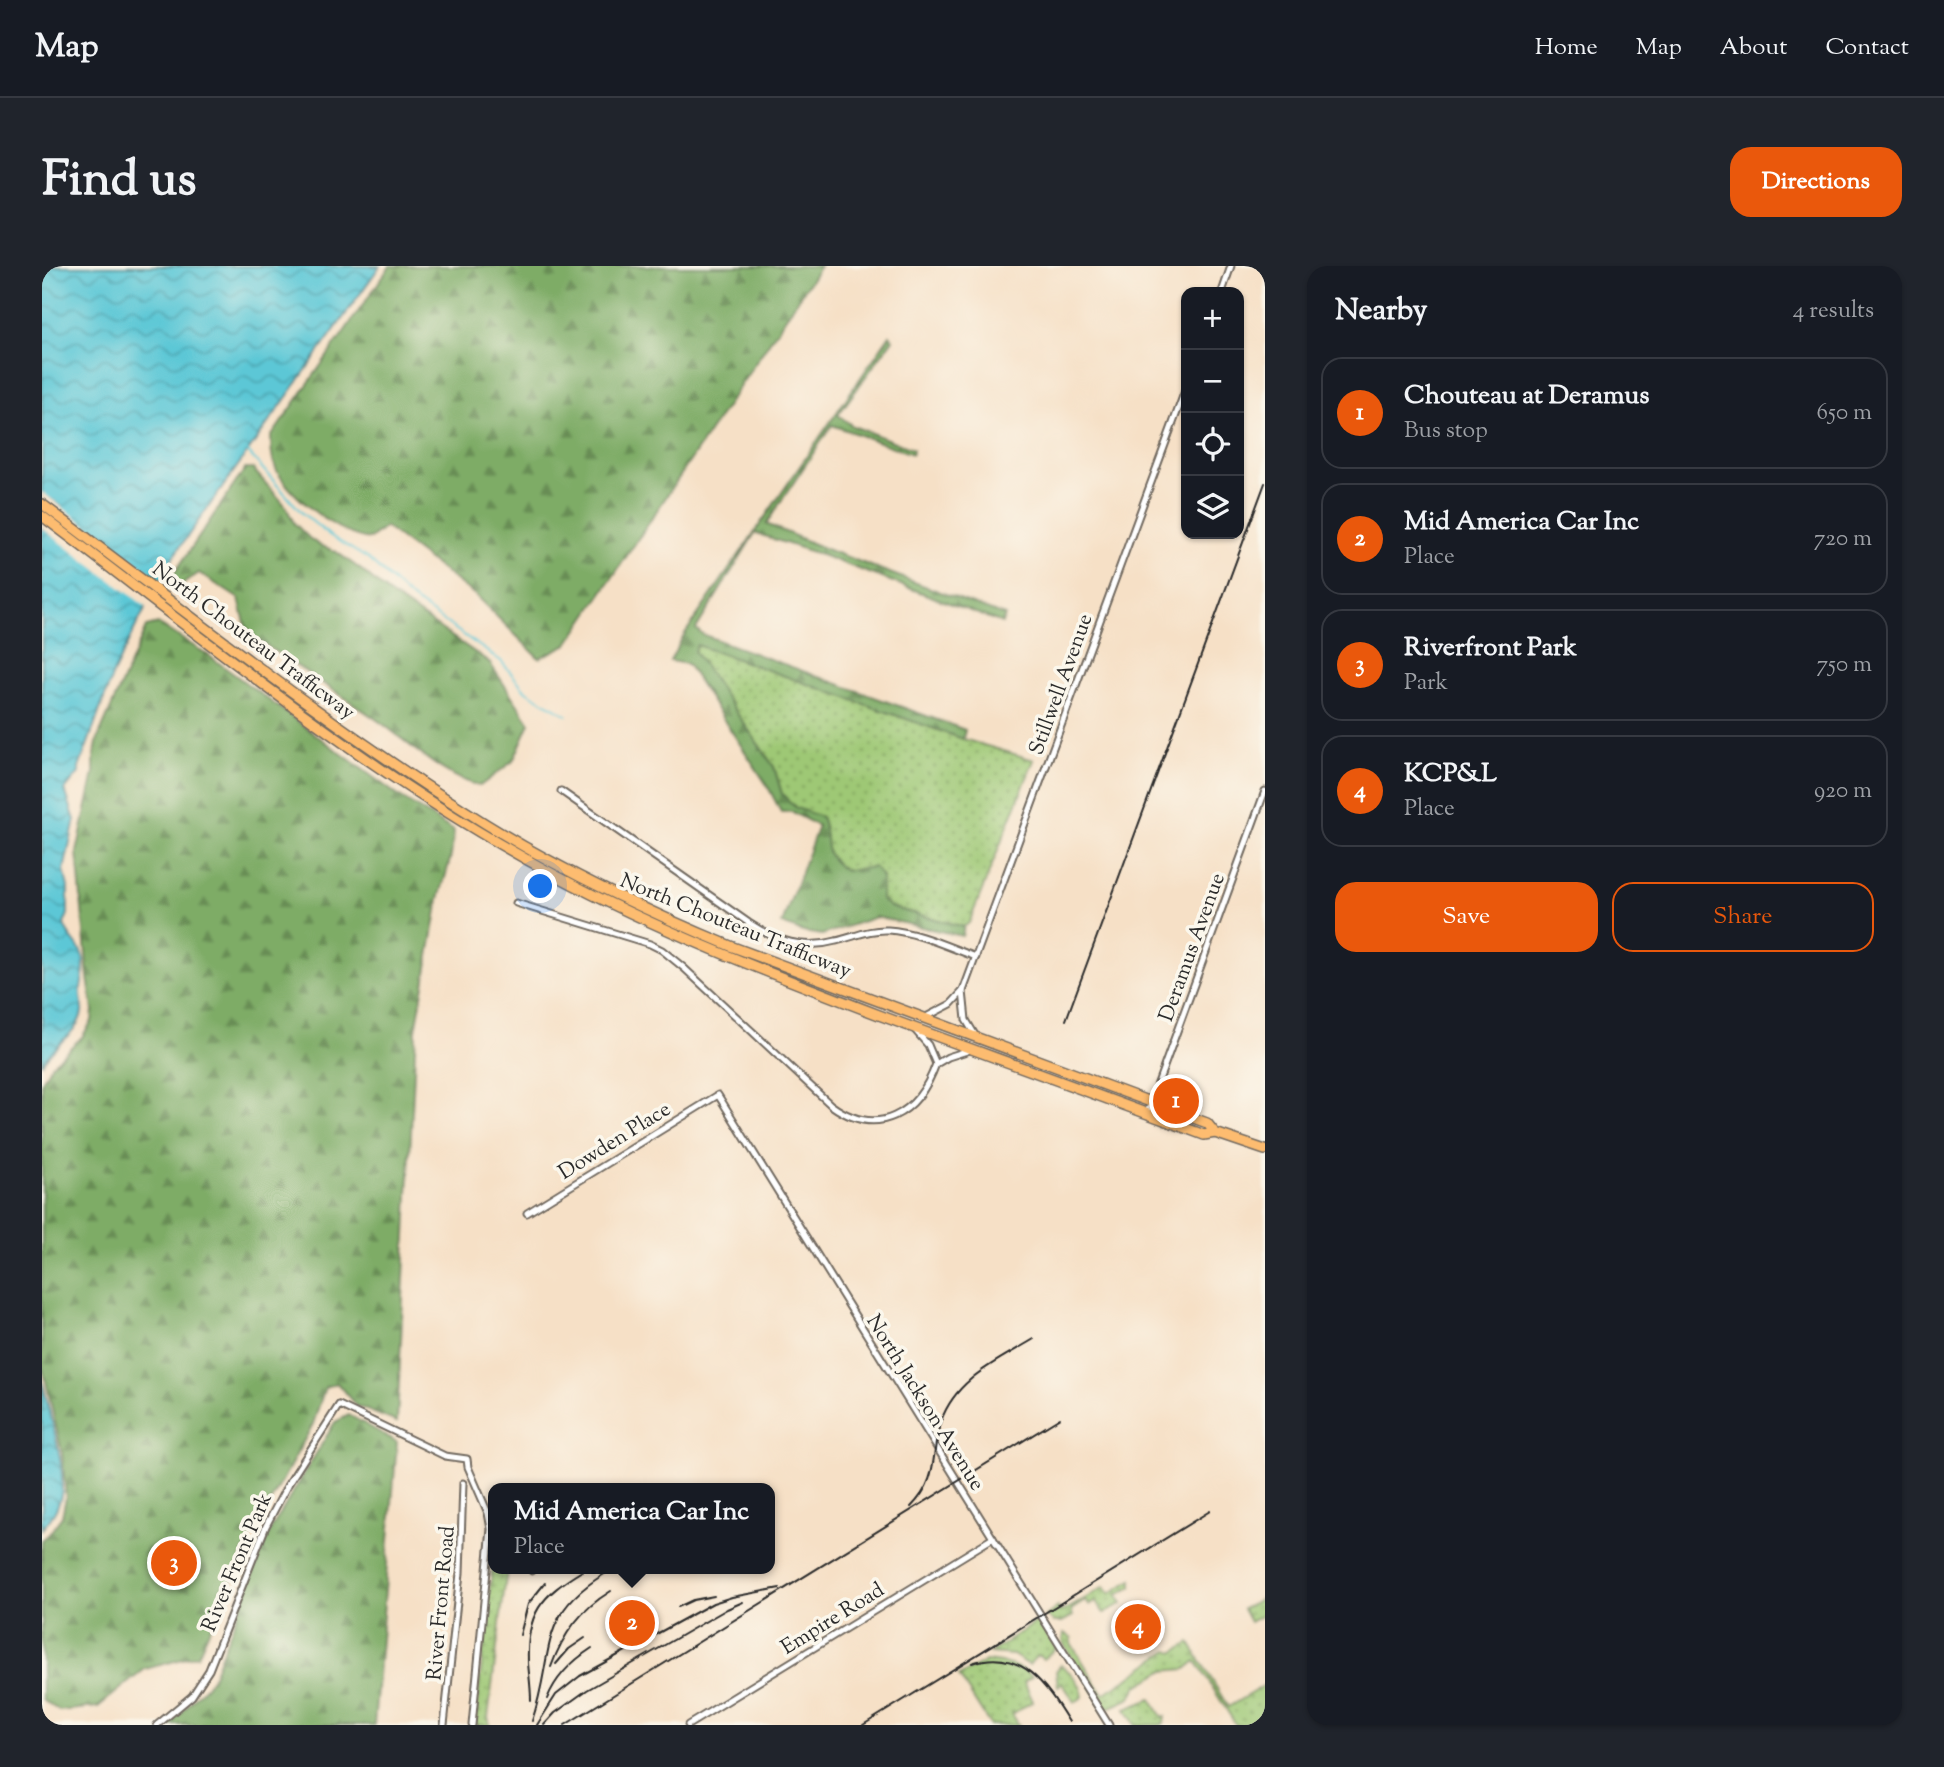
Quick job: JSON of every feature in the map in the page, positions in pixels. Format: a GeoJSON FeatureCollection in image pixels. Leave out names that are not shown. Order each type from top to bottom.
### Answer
{"type":"FeatureCollection","features":[{"type":"Feature","properties":{"kind":"main road","name":"North Chouteau Trafficway"},"geometry":{"type":"LineString","coordinates":[[42,504],[384,758],[487,825],[558,865],[696,932],[813,978],[1208,1123],[1215,1133]]}},
{"type":"Feature","properties":{"kind":"main road","name":"North Chouteau Trafficway"},"geometry":{"type":"LineString","coordinates":[[42,516],[379,768],[450,814],[553,874],[705,947],[970,1050],[1204,1135],[1215,1133],[1265,1150]]}},
{"type":"Feature","properties":{"kind":"street"},"geometry":{"type":"LineString","coordinates":[[1224,287],[1231,266]]}},
{"type":"Feature","properties":{"kind":"street","name":"Stillwell Avenue"},"geometry":{"type":"LineString","coordinates":[[963,991],[1181,402]]}},
{"type":"Feature","properties":{"kind":"street","name":"North Chouteau Trafficway"},"geometry":{"type":"LineString","coordinates":[[561,791],[749,923],[777,939],[817,945],[868,931],[888,930],[912,934],[976,957]]}},
{"type":"Feature","properties":{"kind":"street","name":"Deramus Avenue"},"geometry":{"type":"LineString","coordinates":[[1147,1113],[1265,791]]}},
{"type":"Feature","properties":{"kind":"street"},"geometry":{"type":"LineString","coordinates":[[516,903],[662,950],[831,1105],[854,1118],[876,1121],[914,1105],[928,1086],[936,1065],[948,1057],[970,1050]]}},
{"type":"Feature","properties":{"kind":"street"},"geometry":{"type":"LineString","coordinates":[[925,1017],[941,1011],[963,991]]}},
{"type":"Feature","properties":{"kind":"street"},"geometry":{"type":"LineString","coordinates":[[963,991],[966,1020],[975,1036]]}},
{"type":"Feature","properties":{"kind":"street"},"geometry":{"type":"LineString","coordinates":[[912,1027],[928,1045],[936,1065]]}},
{"type":"Feature","properties":{"kind":"street","name":"Dowden Place"},"geometry":{"type":"LineString","coordinates":[[527,1213],[718,1095]]}},
{"type":"Feature","properties":{"kind":"street","name":"North Jackson Avenue"},"geometry":{"type":"LineString","coordinates":[[718,1095],[1109,1725]]}},
{"type":"Feature","properties":{"kind":"street","name":"River Front Road"},"geometry":{"type":"LineString","coordinates":[[339,1405],[445,1456],[467,1459],[488,1513]]}},
{"type":"Feature","properties":{"kind":"street","name":"River Front Park"},"geometry":{"type":"LineString","coordinates":[[157,1725],[192,1696],[209,1670],[266,1526],[287,1486],[339,1405]]}},
{"type":"Feature","properties":{"kind":"street","name":"River Front Road"},"geometry":{"type":"LineString","coordinates":[[444,1725],[460,1573],[463,1483]]}},
{"type":"Feature","properties":{"kind":"street","name":"Empire Road"},"geometry":{"type":"LineString","coordinates":[[688,1725],[993,1538]]}},
{"type":"Feature","properties":{"kind":"street","name":"River Front Road"},"geometry":{"type":"LineString","coordinates":[[472,1725],[488,1568]]}},
{"type":"Feature","properties":{"kind":"green space"},"geometry":{"type":"Polygon","coordinates":[[[390,266],[820,266],[568,644],[539,658],[475,595],[385,527],[370,539],[344,531],[317,513],[292,491],[274,465],[271,437],[390,266]]]}},
{"type":"Feature","properties":{"kind":"green space"},"geometry":{"type":"Polygon","coordinates":[[[890,335],[893,339],[838,415],[853,426],[913,449],[912,454],[832,425],[766,524],[1005,616],[1002,623],[755,533],[696,629],[704,635],[965,730],[963,739],[697,645],[694,651],[774,767],[782,794],[796,808],[821,817],[828,852],[836,864],[845,871],[874,867],[882,877],[881,899],[890,907],[964,927],[962,936],[876,917],[822,935],[803,932],[782,924],[818,826],[792,812],[781,812],[767,785],[687,664],[670,661],[684,635],[890,335]]]}},
{"type":"Feature","properties":{"kind":"green space"},"geometry":{"type":"Polygon","coordinates":[[[245,469],[253,469],[285,505],[294,523],[309,538],[335,551],[387,592],[489,662],[530,723],[513,761],[480,786],[452,775],[380,722],[258,640],[246,627],[239,599],[199,573],[177,591],[167,584],[245,469]]]}},
{"type":"Feature","properties":{"kind":"green space"},"geometry":{"type":"Polygon","coordinates":[[[158,624],[208,655],[400,797],[454,831],[416,1030],[397,1422],[356,1406],[337,1383],[325,1387],[313,1424],[246,1547],[198,1655],[145,1669],[98,1707],[59,1711],[42,1699],[42,1539],[62,1516],[66,1497],[62,1453],[42,1364],[42,1082],[51,1065],[82,1037],[92,1021],[77,852],[94,773],[98,738],[146,627],[158,624]]]}},
{"type":"Feature","properties":{"kind":"green space"},"geometry":{"type":"Polygon","coordinates":[[[697,645],[963,739],[1034,760],[969,923],[964,927],[890,907],[881,899],[882,877],[846,870],[832,861],[828,854],[821,817],[796,808],[782,794],[774,767],[694,651],[697,645]]]}},
{"type":"Feature","properties":{"kind":"green space"},"geometry":{"type":"Polygon","coordinates":[[[349,1415],[397,1442],[374,1725],[170,1725],[211,1680],[271,1529],[335,1422],[349,1415]]]}},
{"type":"Feature","properties":{"kind":"green space"},"geometry":{"type":"Polygon","coordinates":[[[492,1574],[506,1574],[488,1717],[490,1725],[475,1725],[492,1574]]]}},
{"type":"Feature","properties":{"kind":"green space"},"geometry":{"type":"Polygon","coordinates":[[[1132,1580],[1132,1587],[1117,1595],[1122,1604],[1104,1613],[1096,1602],[1089,1605],[1085,1601],[1071,1610],[1073,1616],[1062,1622],[1054,1622],[1046,1616],[1058,1607],[1060,1612],[1066,1610],[1104,1587],[1109,1594],[1132,1580]]]}},
{"type":"Feature","properties":{"kind":"green space"},"geometry":{"type":"Polygon","coordinates":[[[1265,1596],[1265,1614],[1250,1622],[1243,1609],[1265,1596]]]}},
{"type":"Feature","properties":{"kind":"green space"},"geometry":{"type":"Polygon","coordinates":[[[1038,1621],[1056,1648],[1043,1659],[1037,1655],[1029,1665],[1013,1655],[990,1653],[1038,1621]]]}},
{"type":"Feature","properties":{"kind":"green space"},"geometry":{"type":"Polygon","coordinates":[[[1064,1633],[1072,1638],[1071,1643],[1103,1694],[1169,1650],[1175,1652],[1190,1643],[1228,1707],[1265,1685],[1265,1716],[1251,1725],[1236,1725],[1196,1661],[1186,1669],[1163,1671],[1136,1687],[1131,1698],[1109,1708],[1102,1706],[1063,1643],[1064,1633]]]}},
{"type":"Feature","properties":{"kind":"green space"},"geometry":{"type":"Polygon","coordinates":[[[986,1661],[1011,1665],[1032,1676],[1024,1682],[1033,1701],[1012,1714],[1019,1725],[990,1725],[959,1676],[986,1661]]]}},
{"type":"Feature","properties":{"kind":"green space"},"geometry":{"type":"Polygon","coordinates":[[[1061,1665],[1081,1688],[1083,1697],[1075,1702],[1062,1683],[1058,1686],[1056,1671],[1061,1665]]]}},
{"type":"Feature","properties":{"kind":"green space"},"geometry":{"type":"Polygon","coordinates":[[[1151,1699],[1162,1717],[1165,1716],[1164,1723],[1135,1725],[1126,1709],[1151,1699]]]}},
{"type":"Feature","properties":{"kind":"water"},"geometry":{"type":"Polygon","coordinates":[[[42,266],[380,266],[175,554],[113,674],[79,773],[65,790],[75,820],[64,870],[68,887],[68,914],[64,924],[83,957],[82,1012],[75,1027],[42,1064],[42,266]]]}},
{"type":"Feature","properties":{"kind":"water"},"geometry":{"type":"Polygon","coordinates":[[[42,1380],[59,1454],[62,1483],[58,1504],[42,1529],[42,1380]]]}},
{"type":"Feature","properties":{"kind":"pier"},"geometry":{"type":"Polygon","coordinates":[[[42,492],[163,583],[149,609],[42,528],[42,492]]]}},
{"type":"Feature","properties":{"kind":"waterway"},"geometry":{"type":"LineString","coordinates":[[247,451],[303,514],[329,535],[368,559],[412,599],[501,661],[526,691],[567,715]]}},
{"type":"Feature","properties":{"kind":"railway"},"geometry":{"type":"LineString","coordinates":[[1066,1020],[1265,483]]}},
{"type":"Feature","properties":{"kind":"railway"},"geometry":{"type":"LineString","coordinates":[[911,1507],[926,1486],[933,1466],[941,1421],[957,1393],[980,1372],[1034,1339]]}},
{"type":"Feature","properties":{"kind":"railway"},"geometry":{"type":"LineString","coordinates":[[565,1725],[1060,1418]]}},
{"type":"Feature","properties":{"kind":"railway"},"geometry":{"type":"LineString","coordinates":[[863,1725],[1210,1511]]}},
{"type":"Feature","properties":{"kind":"railway"},"geometry":{"type":"LineString","coordinates":[[531,1701],[528,1646],[533,1619],[546,1598],[577,1574]]}},
{"type":"Feature","properties":{"kind":"railway"},"geometry":{"type":"LineString","coordinates":[[532,1721],[547,1653],[559,1618],[570,1601],[605,1574]]}},
{"type":"Feature","properties":{"kind":"railway"},"geometry":{"type":"LineString","coordinates":[[520,1635],[528,1604],[545,1583]]}},
{"type":"Feature","properties":{"kind":"railway"},"geometry":{"type":"LineString","coordinates":[[537,1725],[556,1695],[580,1676],[713,1603],[780,1588]]}},
{"type":"Feature","properties":{"kind":"railway"},"geometry":{"type":"LineString","coordinates":[[551,1667],[574,1624],[590,1606],[611,1591]]}},
{"type":"Feature","properties":{"kind":"railway"},"geometry":{"type":"LineString","coordinates":[[678,1607],[693,1600],[714,1596]]}},
{"type":"Feature","properties":{"kind":"railway"},"geometry":{"type":"LineString","coordinates":[[544,1725],[555,1713],[587,1690],[743,1602]]}},
{"type":"Feature","properties":{"kind":"railway"},"geometry":{"type":"LineString","coordinates":[[556,1664],[569,1649],[585,1638]]}},
{"type":"Feature","properties":{"kind":"railway"},"geometry":{"type":"LineString","coordinates":[[547,1699],[565,1670],[592,1648]]}},
{"type":"Feature","properties":{"kind":"railway"},"geometry":{"type":"LineString","coordinates":[[972,1663],[990,1659],[1019,1665],[1041,1683],[1069,1722]]}},
{"type":"Feature","properties":{"kind":"place","name":"Chouteau at Deramus"},"geometry":{"type":"Point","coordinates":[1176,1101]}},
{"type":"Feature","properties":{"kind":"place","name":"Riverfront Park"},"geometry":{"type":"Point","coordinates":[174,1563]}},
{"type":"Feature","properties":{"kind":"place","name":"Mid America Car Inc"},"geometry":{"type":"Point","coordinates":[632,1623]}},
{"type":"Feature","properties":{"kind":"place","name":"KCP&L"},"geometry":{"type":"Point","coordinates":[1138,1627]}}]}
